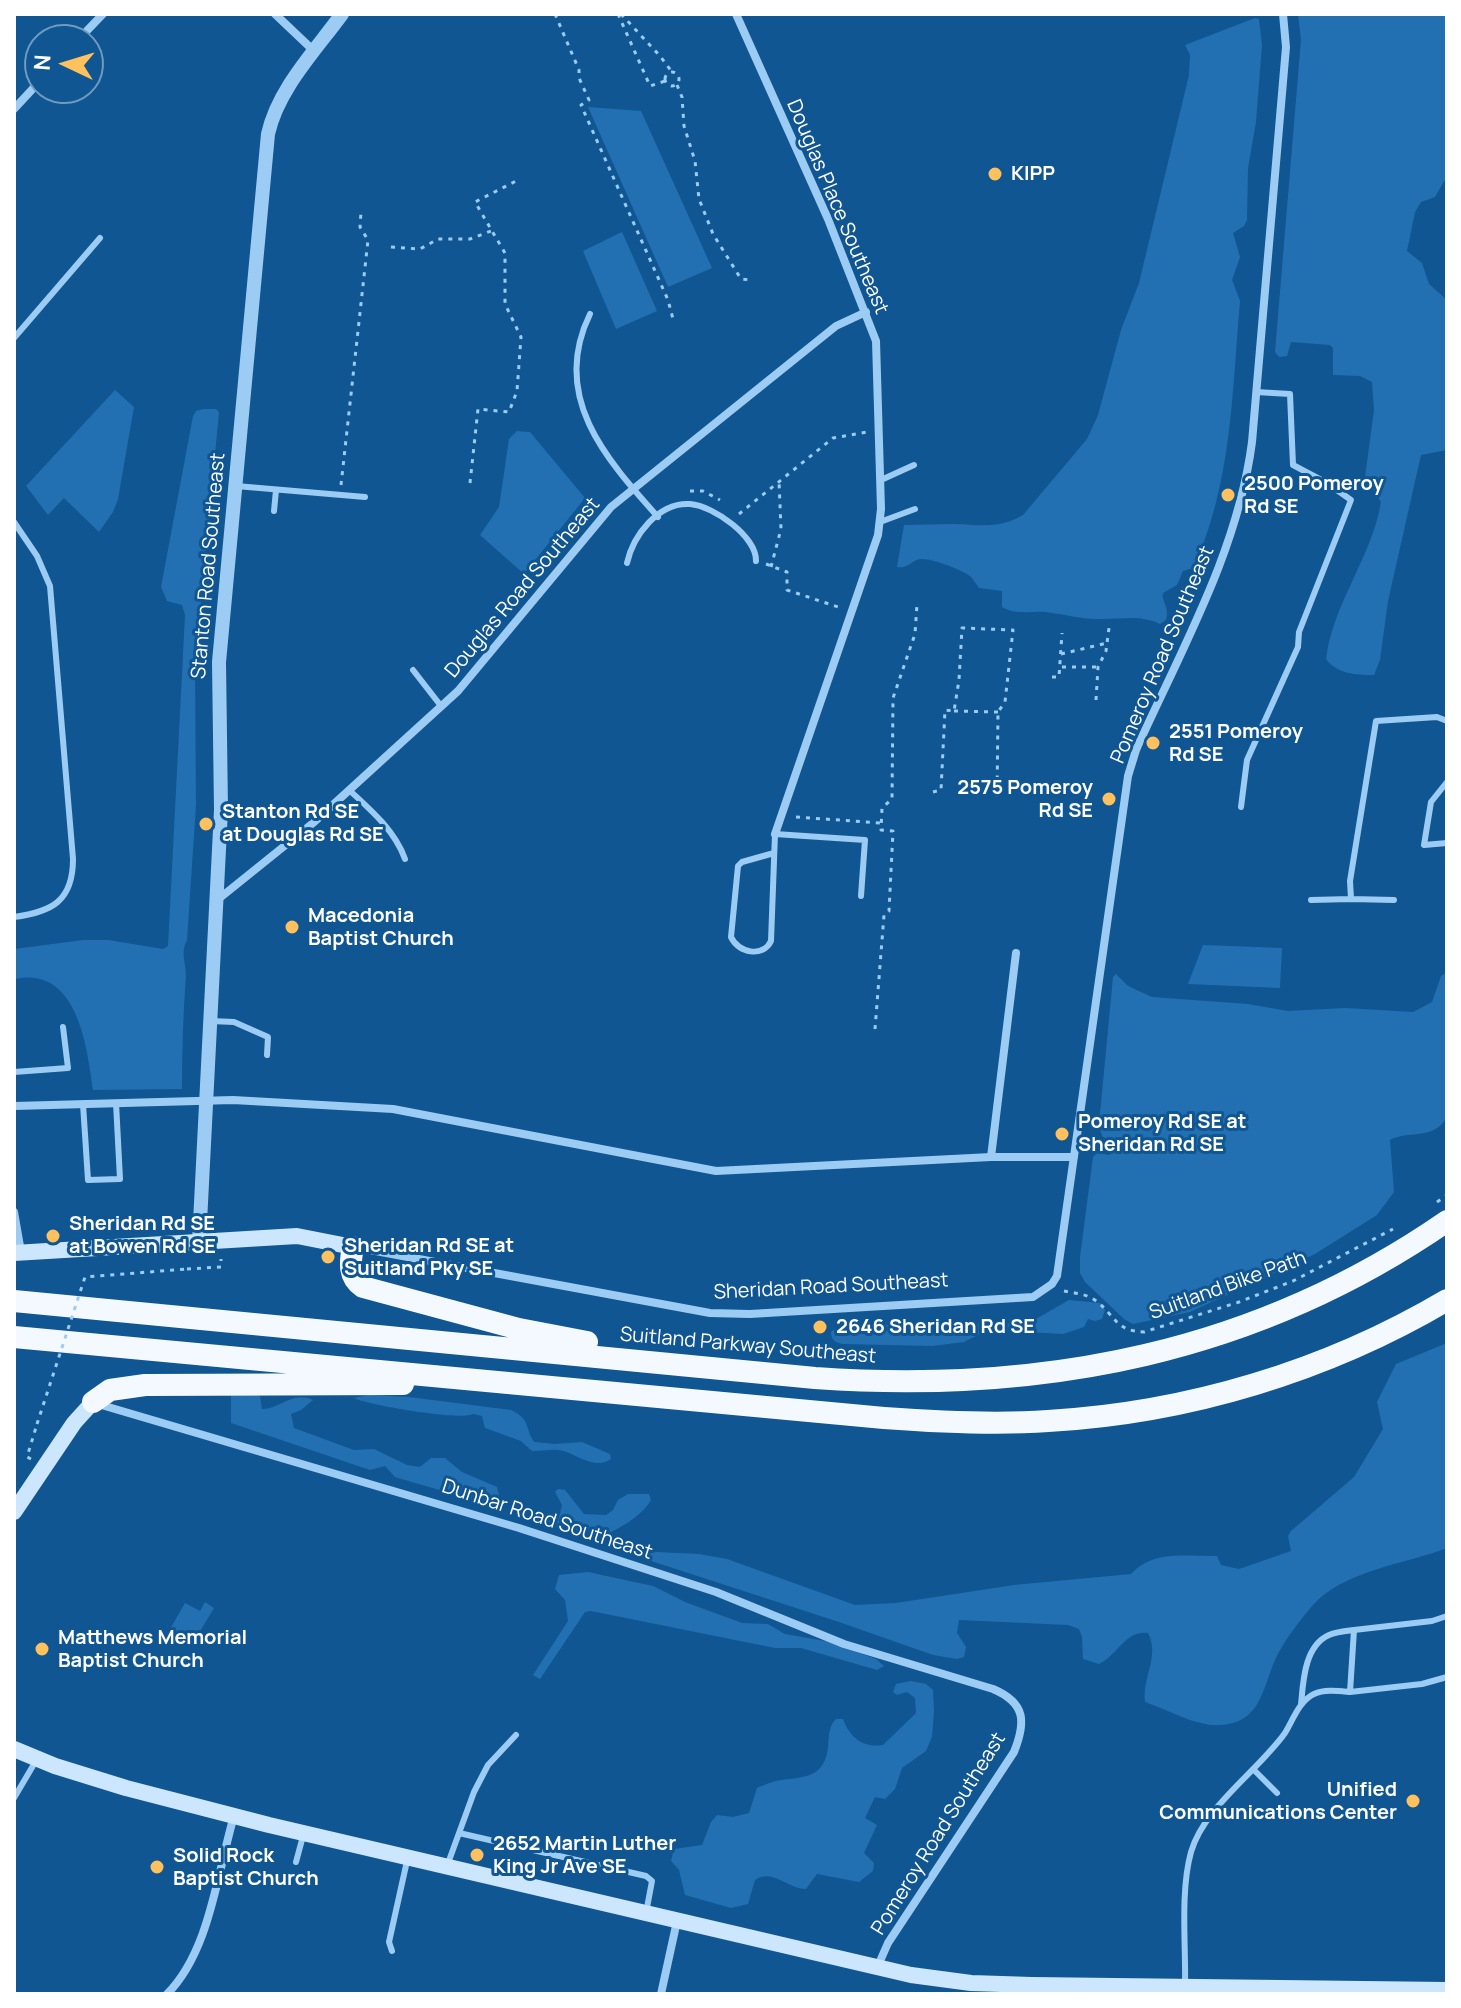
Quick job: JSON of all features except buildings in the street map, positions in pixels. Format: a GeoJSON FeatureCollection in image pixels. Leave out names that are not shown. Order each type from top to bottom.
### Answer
{"type":"FeatureCollection","features":[{"type":"Feature","properties":{"kind":"highway","name":"Suitland Parkway Southeast"},"geometry":{"type":"LineString","coordinates":[[14,1301],[674,1365],[885,1382],[988,1380],[1086,1368],[1186,1345],[1283,1310],[1365,1271],[1447,1221]]}},
{"type":"Feature","properties":{"kind":"highway"},"geometry":{"type":"LineString","coordinates":[[353,1247],[351,1266],[354,1279],[368,1289],[519,1329],[583,1341],[674,1365]]}},
{"type":"Feature","properties":{"kind":"highway"},"geometry":{"type":"LineString","coordinates":[[14,1337],[884,1418],[967,1422],[1051,1421],[1152,1409],[1246,1387],[1347,1351],[1447,1300]]}},
{"type":"Feature","properties":{"kind":"highway"},"geometry":{"type":"LineString","coordinates":[[93,1402],[110,1390],[145,1385],[370,1385],[473,1380]]}},
{"type":"Feature","properties":{"kind":"main road","name":"Sheridan Road Southeast"},"geometry":{"type":"LineString","coordinates":[[17,1252],[297,1236],[353,1247]]}},
{"type":"Feature","properties":{"kind":"main road"},"geometry":{"type":"LineString","coordinates":[[14,1512],[74,1423],[93,1402]]}},
{"type":"Feature","properties":{"kind":"main road"},"geometry":{"type":"LineString","coordinates":[[14,1749],[126,1788],[234,1816],[877,1969],[971,1983],[1185,1990],[1447,1990]]}},
{"type":"Feature","properties":{"kind":"street"},"geometry":{"type":"LineString","coordinates":[[275,14],[315,52]]}},
{"type":"Feature","properties":{"kind":"street","name":"Stanton Road Southeast"},"geometry":{"type":"LineString","coordinates":[[199,1242],[221,810],[219,662],[268,134],[276,106],[342,14]]}},
{"type":"Feature","properties":{"kind":"street","name":"Douglas Place Southeast"},"geometry":{"type":"LineString","coordinates":[[736,14],[828,219],[866,312],[877,351],[880,522],[775,834]]}},
{"type":"Feature","properties":{"kind":"street","name":"Pomeroy Road Southeast"},"geometry":{"type":"LineString","coordinates":[[1033,1297],[1052,1284],[1057,1276],[1128,776],[1136,750],[1234,529],[1249,468],[1286,47],[1283,14]]}},
{"type":"Feature","properties":{"kind":"street","name":"Douglas Road Southeast"},"geometry":{"type":"LineString","coordinates":[[216,901],[313,823],[479,669],[611,507],[836,326],[866,312]]}},
{"type":"Feature","properties":{"kind":"street"},"geometry":{"type":"LineString","coordinates":[[991,1157],[1016,953]]}},
{"type":"Feature","properties":{"kind":"street"},"geometry":{"type":"LineString","coordinates":[[14,1106],[207,1101],[393,1109],[716,1171],[991,1157],[1074,1157]]}},
{"type":"Feature","properties":{"kind":"street"},"geometry":{"type":"LineString","coordinates":[[14,1212],[17,1252]]}},
{"type":"Feature","properties":{"kind":"street","name":"Sheridan Road Southeast"},"geometry":{"type":"LineString","coordinates":[[353,1247],[710,1313],[750,1314],[1033,1297]]}},
{"type":"Feature","properties":{"kind":"street","name":"Dunbar Road Southeast"},"geometry":{"type":"LineString","coordinates":[[93,1402],[519,1528],[716,1592],[844,1644],[985,1687]]}},
{"type":"Feature","properties":{"kind":"street","name":"Pomeroy Road Southeast"},"geometry":{"type":"LineString","coordinates":[[877,1969],[888,1943],[1014,1752],[1022,1724],[1018,1706],[1000,1692],[985,1687]]}},
{"type":"Feature","properties":{"kind":"street"},"geometry":{"type":"LineString","coordinates":[[167,1994],[185,1973],[198,1947],[234,1816]]}},
{"type":"Feature","properties":{"kind":"street"},"geometry":{"type":"LineString","coordinates":[[661,1994],[677,1921]]}},
{"type":"Feature","properties":{"kind":"lane"},"geometry":{"type":"LineString","coordinates":[[14,338],[100,238]]}},
{"type":"Feature","properties":{"kind":"lane"},"geometry":{"type":"LineString","coordinates":[[590,314],[575,360],[576,387],[586,418],[595,436],[658,517]]}},
{"type":"Feature","properties":{"kind":"lane"},"geometry":{"type":"LineString","coordinates":[[1241,807],[1247,760],[1298,647],[1299,632],[1351,500],[1293,465],[1290,394],[1256,392]]}},
{"type":"Feature","properties":{"kind":"lane"},"geometry":{"type":"LineString","coordinates":[[881,480],[914,465]]}},
{"type":"Feature","properties":{"kind":"lane"},"geometry":{"type":"LineString","coordinates":[[236,486],[365,497]]}},
{"type":"Feature","properties":{"kind":"lane"},"geometry":{"type":"LineString","coordinates":[[274,511],[276,490]]}},
{"type":"Feature","properties":{"kind":"lane"},"geometry":{"type":"LineString","coordinates":[[627,563],[635,540],[646,525],[668,510],[689,504],[709,510],[740,529],[756,551],[756,561]]}},
{"type":"Feature","properties":{"kind":"lane"},"geometry":{"type":"LineString","coordinates":[[880,522],[915,509]]}},
{"type":"Feature","properties":{"kind":"lane"},"geometry":{"type":"LineString","coordinates":[[14,522],[37,556],[50,586],[73,869],[64,895],[55,906],[39,914],[14,917]]}},
{"type":"Feature","properties":{"kind":"lane"},"geometry":{"type":"LineString","coordinates":[[413,670],[441,706]]}},
{"type":"Feature","properties":{"kind":"lane"},"geometry":{"type":"LineString","coordinates":[[1351,899],[1350,881],[1376,721],[1437,717],[1447,721]]}},
{"type":"Feature","properties":{"kind":"lane"},"geometry":{"type":"LineString","coordinates":[[1447,782],[1431,802],[1424,845],[1447,843]]}},
{"type":"Feature","properties":{"kind":"lane"},"geometry":{"type":"LineString","coordinates":[[349,790],[385,826],[405,859]]}},
{"type":"Feature","properties":{"kind":"lane"},"geometry":{"type":"LineString","coordinates":[[774,853],[742,862],[738,866],[731,937],[733,944],[745,951],[763,950],[771,941],[775,834],[865,840],[861,896]]}},
{"type":"Feature","properties":{"kind":"lane"},"geometry":{"type":"LineString","coordinates":[[1311,900],[1394,900]]}},
{"type":"Feature","properties":{"kind":"lane"},"geometry":{"type":"LineString","coordinates":[[211,1021],[234,1022],[268,1037],[267,1055]]}},
{"type":"Feature","properties":{"kind":"lane"},"geometry":{"type":"LineString","coordinates":[[14,1072],[68,1068],[63,1027]]}},
{"type":"Feature","properties":{"kind":"lane"},"geometry":{"type":"LineString","coordinates":[[83,1104],[88,1180],[120,1179],[116,1103]]}},
{"type":"Feature","properties":{"kind":"lane"},"geometry":{"type":"LineString","coordinates":[[1301,1705],[1304,1670],[1326,1636],[1432,1621],[1447,1616]]}},
{"type":"Feature","properties":{"kind":"lane"},"geometry":{"type":"LineString","coordinates":[[1350,1692],[1354,1630]]}},
{"type":"Feature","properties":{"kind":"lane"},"geometry":{"type":"LineString","coordinates":[[1185,1990],[1186,1871],[1192,1848],[1207,1821],[1284,1734],[1301,1705],[1313,1695],[1330,1691],[1350,1692],[1422,1684],[1447,1677]]}},
{"type":"Feature","properties":{"kind":"lane"},"geometry":{"type":"LineString","coordinates":[[447,1866],[474,1792],[488,1765],[516,1735]]}},
{"type":"Feature","properties":{"kind":"lane"},"geometry":{"type":"LineString","coordinates":[[14,1798],[37,1759]]}},
{"type":"Feature","properties":{"kind":"lane"},"geometry":{"type":"LineString","coordinates":[[1253,1769],[1277,1793]]}},
{"type":"Feature","properties":{"kind":"lane"},"geometry":{"type":"LineString","coordinates":[[296,1862],[304,1833]]}},
{"type":"Feature","properties":{"kind":"lane"},"geometry":{"type":"LineString","coordinates":[[459,1833],[646,1876],[653,1887],[646,1913]]}},
{"type":"Feature","properties":{"kind":"lane"},"geometry":{"type":"LineString","coordinates":[[392,1951],[389,1942],[408,1856]]}},
{"type":"Feature","properties":{"kind":"path"},"geometry":{"type":"LineString","coordinates":[[555,14],[589,100],[581,105],[668,300],[673,319]]}},
{"type":"Feature","properties":{"kind":"path"},"geometry":{"type":"LineString","coordinates":[[619,14],[650,86],[665,81],[672,72]]}},
{"type":"Feature","properties":{"kind":"path"},"geometry":{"type":"LineString","coordinates":[[619,14],[679,77],[677,85],[682,97],[684,126],[695,161],[699,199],[713,234],[731,265],[741,279],[751,280]]}},
{"type":"Feature","properties":{"kind":"path"},"geometry":{"type":"LineString","coordinates":[[665,81],[670,86],[677,85]]}},
{"type":"Feature","properties":{"kind":"path"},"geometry":{"type":"LineString","coordinates":[[470,483],[478,409],[509,412],[517,391],[521,337],[505,304],[505,253],[475,202],[520,179]]}},
{"type":"Feature","properties":{"kind":"path"},"geometry":{"type":"LineString","coordinates":[[339,495],[368,240],[360,227],[361,212]]}},
{"type":"Feature","properties":{"kind":"path"},"geometry":{"type":"LineString","coordinates":[[391,247],[420,249],[438,239],[470,239],[491,230]]}},
{"type":"Feature","properties":{"kind":"path"},"geometry":{"type":"LineString","coordinates":[[731,508],[740,515],[833,438],[879,430]]}},
{"type":"Feature","properties":{"kind":"path"},"geometry":{"type":"LineString","coordinates":[[771,567],[781,529],[779,481]]}},
{"type":"Feature","properties":{"kind":"path"},"geometry":{"type":"LineString","coordinates":[[678,493],[703,491],[722,502]]}},
{"type":"Feature","properties":{"kind":"path"},"geometry":{"type":"LineString","coordinates":[[756,561],[787,572],[787,590],[852,611]]}},
{"type":"Feature","properties":{"kind":"path"},"geometry":{"type":"LineString","coordinates":[[875,1029],[884,915],[889,911],[893,831],[881,830],[882,808],[892,799],[893,698],[915,634],[917,604]]}},
{"type":"Feature","properties":{"kind":"path"},"geometry":{"type":"LineString","coordinates":[[954,711],[962,628],[1013,630],[1005,702],[998,712],[997,797]]}},
{"type":"Feature","properties":{"kind":"path"},"geometry":{"type":"LineString","coordinates":[[1096,700],[1098,667],[1106,651],[1109,628]]}},
{"type":"Feature","properties":{"kind":"path"},"geometry":{"type":"LineString","coordinates":[[1052,677],[1059,677],[1062,633]]}},
{"type":"Feature","properties":{"kind":"path"},"geometry":{"type":"LineString","coordinates":[[1061,654],[1107,643]]}},
{"type":"Feature","properties":{"kind":"path"},"geometry":{"type":"LineString","coordinates":[[1060,667],[1098,667]]}},
{"type":"Feature","properties":{"kind":"path"},"geometry":{"type":"LineString","coordinates":[[933,792],[941,790],[945,710],[998,712]]}},
{"type":"Feature","properties":{"kind":"path"},"geometry":{"type":"LineString","coordinates":[[781,817],[881,823]]}},
{"type":"Feature","properties":{"kind":"path"},"geometry":{"type":"LineString","coordinates":[[1428,1208],[1447,1195]]}},
{"type":"Feature","properties":{"kind":"path","name":"Suitland Bike Path"},"geometry":{"type":"LineString","coordinates":[[1062,1290],[1097,1301],[1119,1326],[1131,1332],[1144,1332],[1293,1281],[1393,1229]]}},
{"type":"Feature","properties":{"kind":"path"},"geometry":{"type":"LineString","coordinates":[[44,1468],[27,1457],[85,1277],[221,1267],[221,1259]]}},
{"type":"Feature","properties":{"kind":"shaded area"},"geometry":{"type":"Polygon","coordinates":[[[1298,14],[1447,14],[1447,176],[1435,197],[1421,202],[1415,212],[1407,251],[1422,263],[1429,284],[1447,300],[1447,450],[1421,455],[1388,601],[1380,660],[1374,675],[1341,671],[1326,659],[1336,619],[1370,542],[1381,502],[1365,477],[1374,410],[1372,382],[1360,376],[1333,375],[1333,348],[1330,345],[1291,342],[1287,356],[1279,357],[1275,352],[1301,40],[1298,14]]]}},
{"type":"Feature","properties":{"kind":"shaded area"},"geometry":{"type":"Polygon","coordinates":[[[1259,19],[1262,45],[1256,122],[1248,168],[1247,220],[1233,233],[1240,257],[1232,280],[1240,301],[1228,438],[1216,504],[1193,568],[1183,571],[1177,585],[1163,593],[1166,620],[1160,624],[1136,618],[1091,619],[1046,612],[1012,611],[1002,607],[1002,591],[979,588],[967,574],[947,565],[921,559],[897,567],[904,525],[990,525],[1023,515],[1087,439],[1098,415],[1121,330],[1139,283],[1189,75],[1190,55],[1185,45],[1259,19]]]}},
{"type":"Feature","properties":{"kind":"shaded area"},"geometry":{"type":"Polygon","coordinates":[[[588,107],[641,111],[712,268],[668,287],[588,107]]]}},
{"type":"Feature","properties":{"kind":"shaded area"},"geometry":{"type":"Polygon","coordinates":[[[622,232],[657,311],[616,329],[583,251],[622,232]]]}},
{"type":"Feature","properties":{"kind":"shaded area"},"geometry":{"type":"Polygon","coordinates":[[[115,390],[134,407],[118,499],[99,532],[64,498],[48,515],[26,486],[115,390]]]}},
{"type":"Feature","properties":{"kind":"shaded area"},"geometry":{"type":"Polygon","coordinates":[[[196,411],[219,412],[195,665],[196,805],[184,953],[182,1089],[93,1090],[87,1052],[75,1012],[65,996],[52,984],[35,978],[14,979],[14,949],[83,940],[108,940],[163,949],[168,946],[185,615],[182,605],[167,601],[161,587],[193,416],[196,411]]]}},
{"type":"Feature","properties":{"kind":"shaded area"},"geometry":{"type":"Polygon","coordinates":[[[517,431],[530,432],[585,498],[524,574],[480,535],[499,507],[509,439],[517,431]]]}},
{"type":"Feature","properties":{"kind":"shaded area"},"geometry":{"type":"Polygon","coordinates":[[[1203,945],[1282,948],[1280,988],[1188,984],[1203,945]]]}},
{"type":"Feature","properties":{"kind":"shaded area"},"geometry":{"type":"Polygon","coordinates":[[[1447,972],[1447,1117],[1428,1132],[1390,1140],[1394,1192],[1377,1215],[1315,1254],[1190,1312],[1133,1324],[1085,1282],[1080,1273],[1080,1257],[1093,1157],[1097,1153],[1109,1155],[1116,1150],[1102,1136],[1099,1124],[1113,977],[1116,974],[1128,986],[1152,997],[1248,1004],[1288,1011],[1345,1008],[1413,1012],[1432,1002],[1441,976],[1447,972]]]}},
{"type":"Feature","properties":{"kind":"shaded area"},"geometry":{"type":"Polygon","coordinates":[[[1069,1300],[1100,1303],[1105,1310],[1102,1319],[1088,1319],[1084,1327],[1063,1334],[1009,1331],[980,1334],[964,1342],[932,1346],[842,1344],[831,1335],[836,1328],[1008,1323],[1036,1319],[1069,1300]]]}},
{"type":"Feature","properties":{"kind":"shaded area"},"geometry":{"type":"Polygon","coordinates":[[[1447,1343],[1447,1548],[1358,1576],[1326,1593],[1282,1646],[1262,1695],[1250,1714],[1229,1724],[1197,1722],[1145,1702],[1152,1659],[1148,1633],[1133,1635],[1099,1664],[1083,1659],[1079,1629],[1068,1625],[959,1620],[957,1633],[966,1647],[964,1657],[957,1659],[933,1655],[642,1558],[643,1554],[656,1552],[727,1559],[855,1605],[896,1603],[1014,1585],[1131,1574],[1150,1561],[1171,1556],[1217,1556],[1221,1565],[1239,1569],[1291,1551],[1288,1536],[1291,1531],[1354,1477],[1383,1429],[1377,1402],[1396,1364],[1447,1343]]]}},
{"type":"Feature","properties":{"kind":"shaded area"},"geometry":{"type":"Polygon","coordinates":[[[237,1390],[260,1396],[262,1409],[299,1397],[313,1400],[291,1414],[294,1428],[354,1450],[374,1449],[407,1465],[420,1467],[431,1458],[445,1458],[462,1472],[497,1487],[500,1499],[494,1506],[395,1477],[385,1466],[370,1470],[231,1423],[231,1394],[237,1390]]]}},
{"type":"Feature","properties":{"kind":"shaded area"},"geometry":{"type":"Polygon","coordinates":[[[369,1395],[511,1410],[524,1420],[534,1442],[582,1442],[610,1454],[611,1459],[598,1463],[559,1450],[532,1451],[521,1441],[485,1428],[482,1416],[414,1411],[354,1398],[369,1395]]]}},
{"type":"Feature","properties":{"kind":"shaded area"},"geometry":{"type":"Polygon","coordinates":[[[565,1490],[584,1514],[606,1515],[618,1500],[628,1494],[649,1494],[651,1500],[642,1512],[619,1528],[592,1536],[577,1533],[570,1527],[544,1527],[545,1522],[560,1514],[562,1505],[555,1492],[565,1490]]]}},
{"type":"Feature","properties":{"kind":"shaded area"},"geometry":{"type":"Polygon","coordinates":[[[588,1572],[653,1586],[685,1602],[742,1623],[768,1624],[785,1634],[831,1642],[876,1659],[884,1666],[877,1670],[801,1648],[775,1648],[591,1611],[585,1612],[540,1679],[533,1675],[568,1621],[565,1600],[555,1589],[559,1575],[588,1572]]]}},
{"type":"Feature","properties":{"kind":"shaded area"},"geometry":{"type":"Polygon","coordinates":[[[205,1602],[214,1608],[193,1643],[170,1629],[185,1603],[200,1611],[205,1602]]]}},
{"type":"Feature","properties":{"kind":"shaded area"},"geometry":{"type":"Polygon","coordinates":[[[911,1681],[926,1684],[933,1690],[932,1737],[926,1751],[902,1768],[895,1789],[885,1799],[875,1797],[865,1818],[877,1825],[864,1853],[874,1863],[873,1871],[859,1882],[817,1874],[806,1889],[768,1876],[762,1877],[755,1880],[748,1904],[731,1908],[685,1895],[679,1870],[671,1861],[674,1849],[702,1845],[717,1815],[733,1817],[749,1813],[757,1788],[817,1771],[826,1758],[830,1729],[836,1719],[843,1719],[849,1732],[863,1743],[883,1745],[916,1713],[915,1698],[907,1692],[897,1695],[893,1692],[896,1684],[911,1681]]]}},
{"type":"Feature","properties":{"kind":"place","name":"KIPP"},"geometry":{"type":"Point","coordinates":[995,174]}},
{"type":"Feature","properties":{"kind":"place","name":"2500 Pomeroy Rd SE"},"geometry":{"type":"Point","coordinates":[1228,495]}},
{"type":"Feature","properties":{"kind":"place","name":"2551 Pomeroy Rd SE"},"geometry":{"type":"Point","coordinates":[1153,743]}},
{"type":"Feature","properties":{"kind":"place","name":"2575 Pomeroy Rd SE"},"geometry":{"type":"Point","coordinates":[1109,799]}},
{"type":"Feature","properties":{"kind":"place","name":"Stanton Rd SE at Douglas Rd SE"},"geometry":{"type":"Point","coordinates":[206,824]}},
{"type":"Feature","properties":{"kind":"place","name":"Macedonia Baptist Church"},"geometry":{"type":"Point","coordinates":[292,927]}},
{"type":"Feature","properties":{"kind":"place","name":"Pomeroy Rd SE at Sheridan Rd SE"},"geometry":{"type":"Point","coordinates":[1062,1134]}},
{"type":"Feature","properties":{"kind":"place","name":"Sheridan Rd SE at Bowen Rd SE"},"geometry":{"type":"Point","coordinates":[53,1236]}},
{"type":"Feature","properties":{"kind":"place","name":"Sheridan Rd SE at Suitland Pky SE"},"geometry":{"type":"Point","coordinates":[328,1257]}},
{"type":"Feature","properties":{"kind":"place","name":"2646 Sheridan Rd SE"},"geometry":{"type":"Point","coordinates":[820,1327]}},
{"type":"Feature","properties":{"kind":"place","name":"Matthews Memorial Baptist Church"},"geometry":{"type":"Point","coordinates":[42,1649]}},
{"type":"Feature","properties":{"kind":"place","name":"Unified Communications Center"},"geometry":{"type":"Point","coordinates":[1413,1801]}},
{"type":"Feature","properties":{"kind":"place","name":"2652 Martin Luther King Jr Ave SE"},"geometry":{"type":"Point","coordinates":[477,1855]}},
{"type":"Feature","properties":{"kind":"place","name":"Solid Rock Baptist Church"},"geometry":{"type":"Point","coordinates":[157,1867]}}]}
